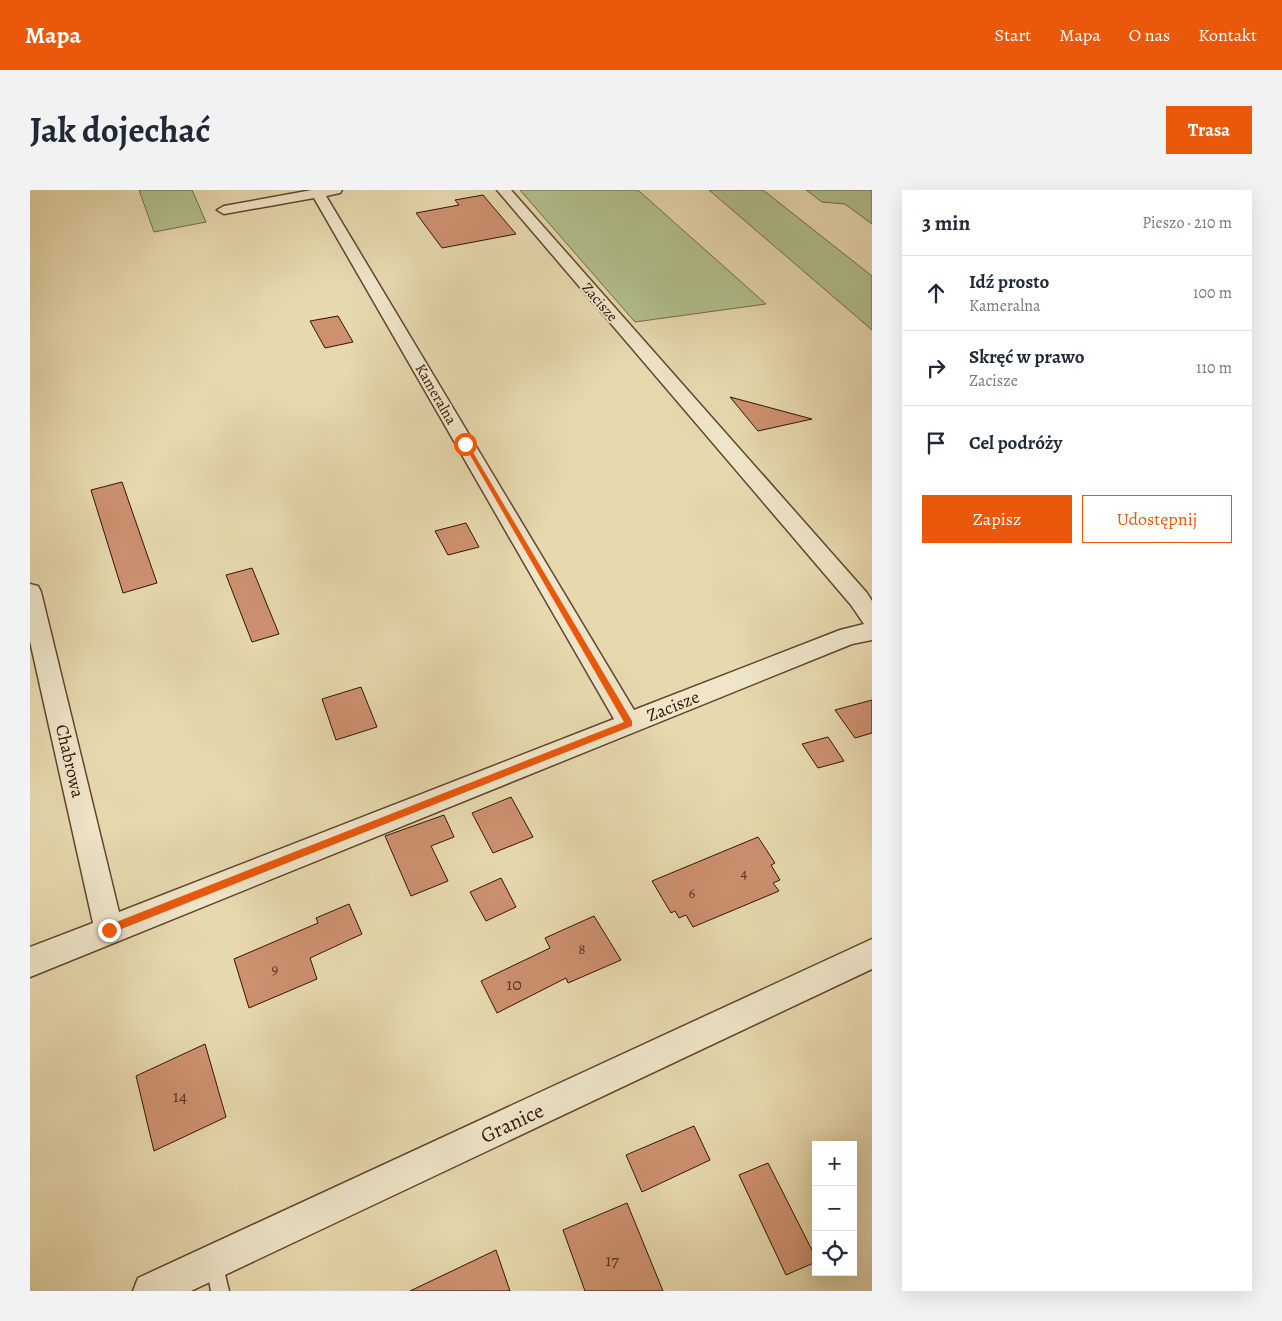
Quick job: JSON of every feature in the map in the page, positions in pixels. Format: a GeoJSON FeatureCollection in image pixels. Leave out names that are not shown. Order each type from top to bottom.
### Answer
{"type":"FeatureCollection","features":[{"type":"Feature","properties":{"kind":"street","name":"Zacisze"},"geometry":{"type":"LineString","coordinates":[[504,190],[859,599],[872,618]]}},
{"type":"Feature","properties":{"kind":"street"},"geometry":{"type":"LineString","coordinates":[[224,210],[327,192]]}},
{"type":"Feature","properties":{"kind":"street","name":"Kameralna"},"geometry":{"type":"LineString","coordinates":[[327,192],[629,723]]}},
{"type":"Feature","properties":{"kind":"street","name":"Chabrowa"},"geometry":{"type":"LineString","coordinates":[[30,592],[109,930]]}},
{"type":"Feature","properties":{"kind":"street","name":"Zacisze"},"geometry":{"type":"LineString","coordinates":[[30,962],[848,636],[872,631]]}},
{"type":"Feature","properties":{"kind":"street","name":"Granice"},"geometry":{"type":"LineString","coordinates":[[151,1291],[217,1276],[872,954]]}},
{"type":"Feature","properties":{"kind":"green space"},"geometry":{"type":"Polygon","coordinates":[[[139,190],[192,190],[206,222],[154,232],[139,190]]]}},
{"type":"Feature","properties":{"kind":"green space"},"geometry":{"type":"Polygon","coordinates":[[[520,190],[638,190],[766,304],[635,322],[520,190]]]}},
{"type":"Feature","properties":{"kind":"green space"},"geometry":{"type":"Polygon","coordinates":[[[709,190],[763,190],[872,276],[872,330],[709,190]]]}},
{"type":"Feature","properties":{"kind":"green space"},"geometry":{"type":"Polygon","coordinates":[[[806,190],[872,190],[872,224],[845,204],[822,202],[806,190]]]}},
{"type":"Feature","properties":{"kind":"building"},"geometry":{"type":"Polygon","coordinates":[[[483,195],[516,234],[442,248],[416,213],[459,205],[455,200],[483,195]]]}},
{"type":"Feature","properties":{"kind":"building"},"geometry":{"type":"Polygon","coordinates":[[[338,316],[353,342],[325,348],[310,321],[338,316]]]}},
{"type":"Feature","properties":{"kind":"building"},"geometry":{"type":"Polygon","coordinates":[[[730,397],[812,419],[758,431],[730,397]]]}},
{"type":"Feature","properties":{"kind":"building"},"geometry":{"type":"Polygon","coordinates":[[[122,482],[157,583],[123,593],[91,490],[122,482]]]}},
{"type":"Feature","properties":{"kind":"building"},"geometry":{"type":"Polygon","coordinates":[[[466,523],[479,547],[448,555],[435,531],[466,523]]]}},
{"type":"Feature","properties":{"kind":"building"},"geometry":{"type":"Polygon","coordinates":[[[252,568],[279,634],[252,642],[226,575],[252,568]]]}},
{"type":"Feature","properties":{"kind":"building"},"geometry":{"type":"Polygon","coordinates":[[[361,687],[377,727],[336,740],[322,699],[361,687]]]}},
{"type":"Feature","properties":{"kind":"building"},"geometry":{"type":"Polygon","coordinates":[[[872,700],[872,733],[855,738],[835,710],[872,700]]]}},
{"type":"Feature","properties":{"kind":"building"},"geometry":{"type":"Polygon","coordinates":[[[828,737],[844,761],[818,768],[802,744],[828,737]]]}},
{"type":"Feature","properties":{"kind":"building"},"geometry":{"type":"Polygon","coordinates":[[[511,797],[533,837],[493,853],[472,813],[511,797]]]}},
{"type":"Feature","properties":{"kind":"building"},"geometry":{"type":"Polygon","coordinates":[[[444,815],[454,837],[431,846],[448,881],[411,896],[385,836],[444,815]]]}},
{"type":"Feature","properties":{"kind":"building"},"geometry":{"type":"Polygon","coordinates":[[[758,837],[775,863],[771,865],[780,880],[773,883],[779,891],[693,927],[686,915],[679,918],[675,911],[671,913],[652,881],[758,837]]]}},
{"type":"Feature","properties":{"kind":"building"},"geometry":{"type":"Polygon","coordinates":[[[501,878],[516,907],[486,921],[470,892],[501,878]]]}},
{"type":"Feature","properties":{"kind":"building"},"geometry":{"type":"Polygon","coordinates":[[[349,904],[362,934],[310,958],[317,979],[249,1008],[234,959],[318,923],[316,918],[349,904]]]}},
{"type":"Feature","properties":{"kind":"building"},"geometry":{"type":"Polygon","coordinates":[[[594,916],[621,960],[568,983],[566,978],[497,1013],[481,981],[550,948],[545,938],[594,916]]]}},
{"type":"Feature","properties":{"kind":"building"},"geometry":{"type":"Polygon","coordinates":[[[205,1044],[226,1117],[154,1151],[136,1076],[205,1044]]]}},
{"type":"Feature","properties":{"kind":"building"},"geometry":{"type":"Polygon","coordinates":[[[694,1126],[710,1160],[642,1192],[626,1155],[694,1126]]]}},
{"type":"Feature","properties":{"kind":"building"},"geometry":{"type":"Polygon","coordinates":[[[768,1163],[812,1250],[812,1264],[786,1275],[739,1175],[768,1163]]]}},
{"type":"Feature","properties":{"kind":"building"},"geometry":{"type":"Polygon","coordinates":[[[627,1203],[663,1291],[585,1291],[563,1230],[627,1203]]]}},
{"type":"Feature","properties":{"kind":"building"},"geometry":{"type":"Polygon","coordinates":[[[496,1250],[510,1291],[410,1291],[496,1250]]]}},
{"type":"Feature","properties":{"kind":"route"},"geometry":{"type":"LineString","coordinates":[[109,930],[629,723],[465,444]]}}]}
